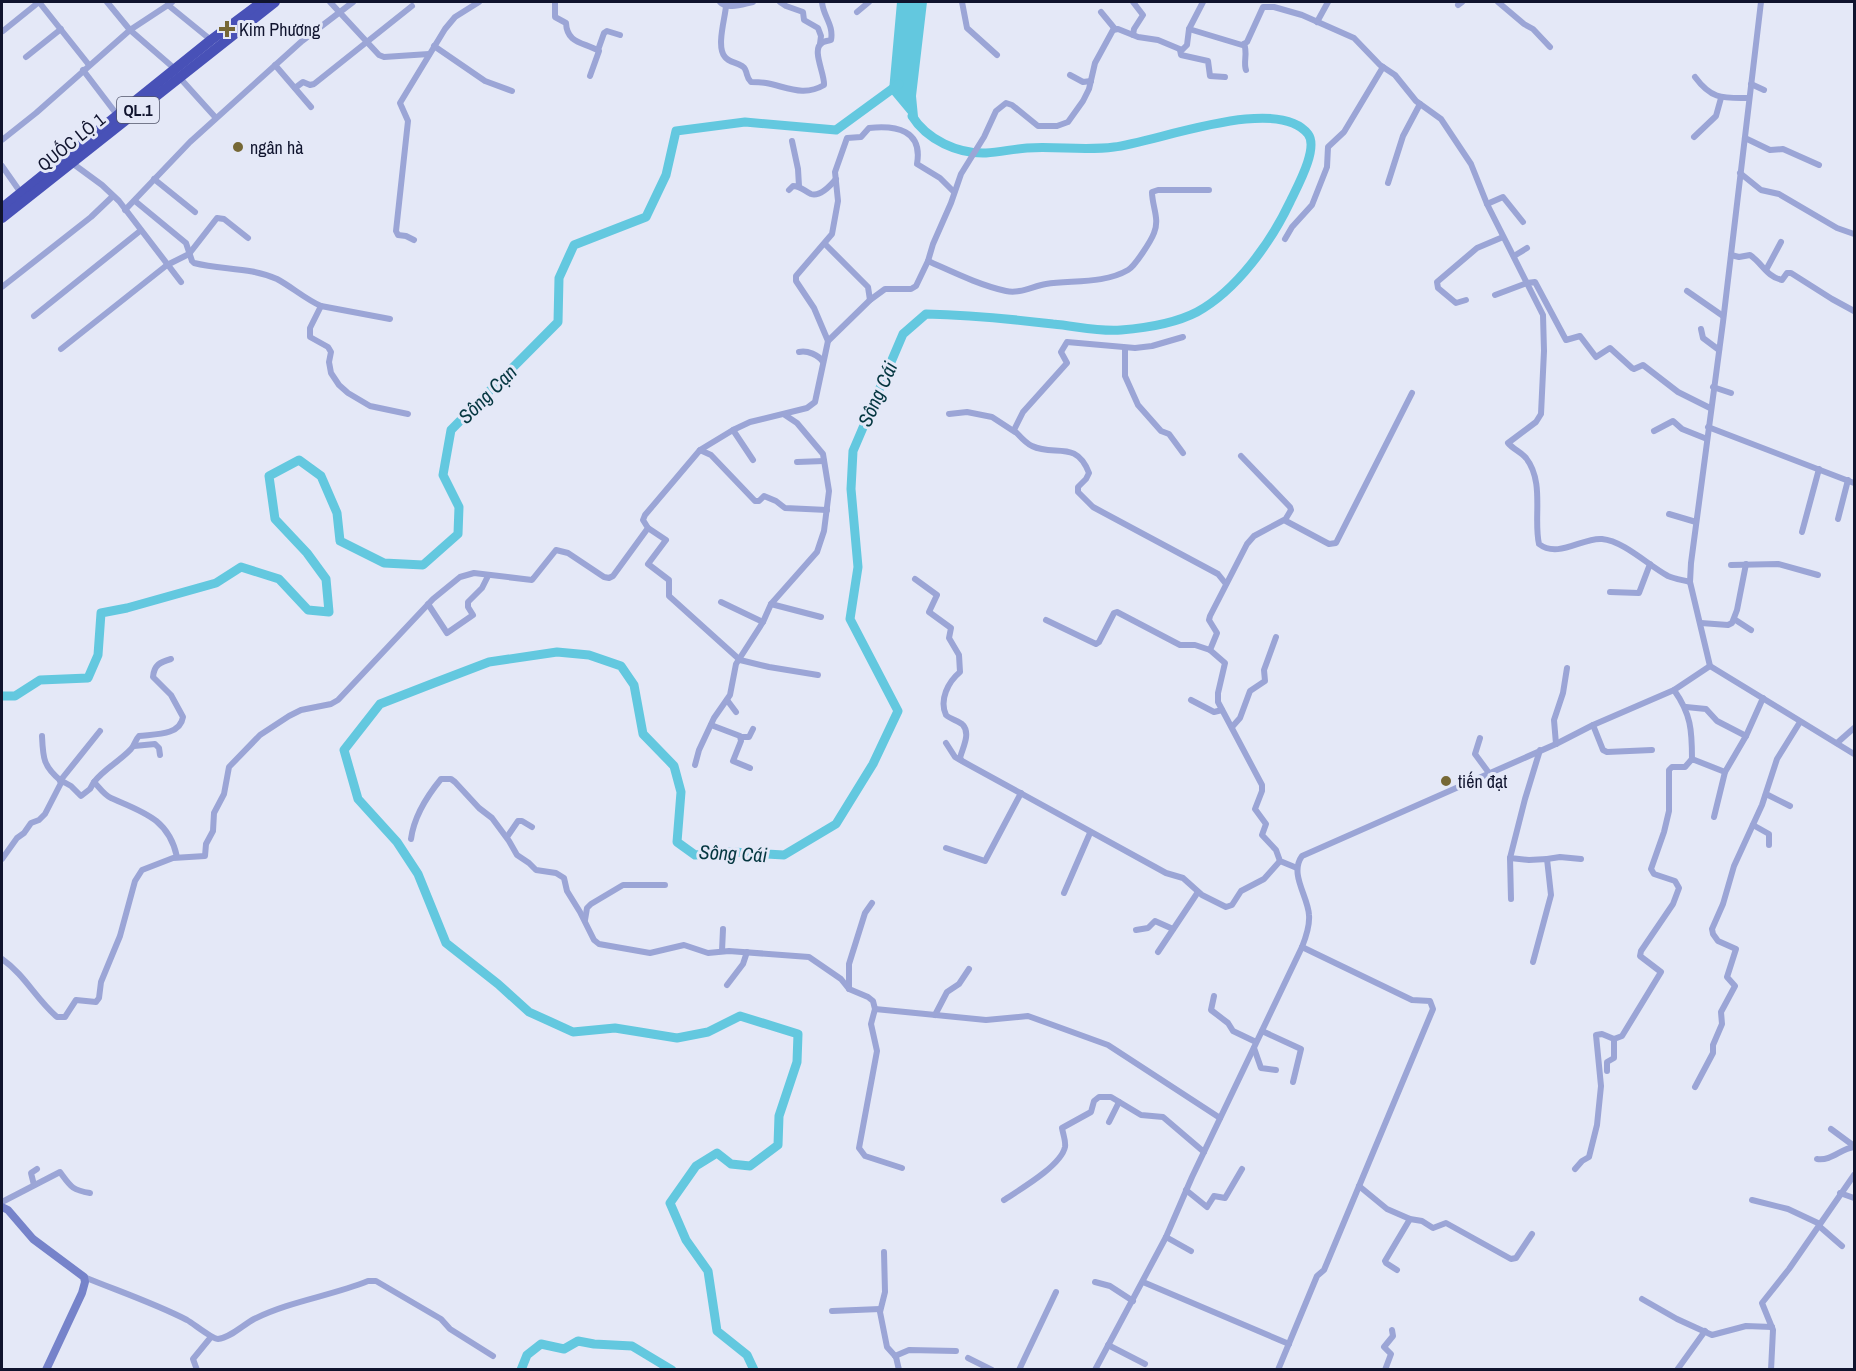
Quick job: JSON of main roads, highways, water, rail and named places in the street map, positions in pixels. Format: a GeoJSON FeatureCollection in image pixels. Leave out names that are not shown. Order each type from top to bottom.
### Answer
{"type":"FeatureCollection","features":[{"type":"Feature","properties":{"kind":"highway","name":"QUỐC LỘ 1"},"geometry":{"type":"LineString","coordinates":[[177,73],[211,40],[262,2]]}},
{"type":"Feature","properties":{"kind":"highway","name":"QUỐC LỘ 1"},"geometry":{"type":"LineString","coordinates":[[2,218],[72,163],[177,73],[274,2]]}},
{"type":"Feature","properties":{"kind":"highway","name":"QUỐC LỘ 1"},"geometry":{"type":"LineString","coordinates":[[2,208],[118,116],[153,93]]}},
{"type":"Feature","properties":{"kind":"water"},"geometry":{"type":"Polygon","coordinates":[[[897,2],[927,2],[916,96],[919,127],[889,91],[897,2]]]}},
{"type":"Feature","properties":{"kind":"waterway","name":"Sông Cạn"},"geometry":{"type":"LineString","coordinates":[[2,696],[15,696],[40,680],[88,678],[98,655],[101,613],[216,583],[241,567],[279,579],[308,610],[329,612],[326,579],[307,553],[275,519],[269,476],[299,460],[321,476],[337,513],[340,541],[384,563],[423,565],[458,534],[459,507],[443,475],[451,430],[558,322],[559,278],[574,245],[646,217],[666,175],[676,131],[745,122],[836,130],[899,84]]}},
{"type":"Feature","properties":{"kind":"waterway","name":"Sông Cái"},"geometry":{"type":"LineString","coordinates":[[754,1370],[747,1355],[717,1331],[708,1271],[686,1240],[670,1203],[696,1166],[717,1153],[731,1164],[750,1166],[778,1145],[779,1116],[797,1062],[798,1034],[740,1016],[708,1032],[677,1038],[615,1028],[573,1032],[529,1012],[446,943],[418,874],[397,842],[358,799],[344,750],[380,704],[434,683],[489,662],[557,652],[589,655],[621,666],[634,685],[643,734],[674,766],[681,792],[677,842],[695,855],[732,852],[784,855],[836,824],[873,764],[898,711],[850,619],[858,567],[851,489],[853,451],[903,334],[926,314],[1113,330],[1160,325],[1197,312],[1226,291],[1263,249],[1297,187],[1306,168],[1311,148],[1308,134],[1293,123],[1271,118],[1244,119],[1216,124],[1114,147],[1022,148],[975,153],[954,148],[935,139],[918,125],[912,116]]}},
{"type":"Feature","properties":{"kind":"waterway","name":"Sông Cái"},"geometry":{"type":"LineString","coordinates":[[521,1370],[527,1355],[541,1344],[564,1349],[578,1341],[632,1346],[672,1370]]}},
{"type":"Feature","properties":{"kind":"place","name":"Kim Phương"},"geometry":{"type":"Point","coordinates":[227,29]}},
{"type":"Feature","properties":{"kind":"place","name":"ngân hà"},"geometry":{"type":"Point","coordinates":[238,147]}},
{"type":"Feature","properties":{"kind":"place","name":"tiến đạt"},"geometry":{"type":"Point","coordinates":[1446,781]}}]}
